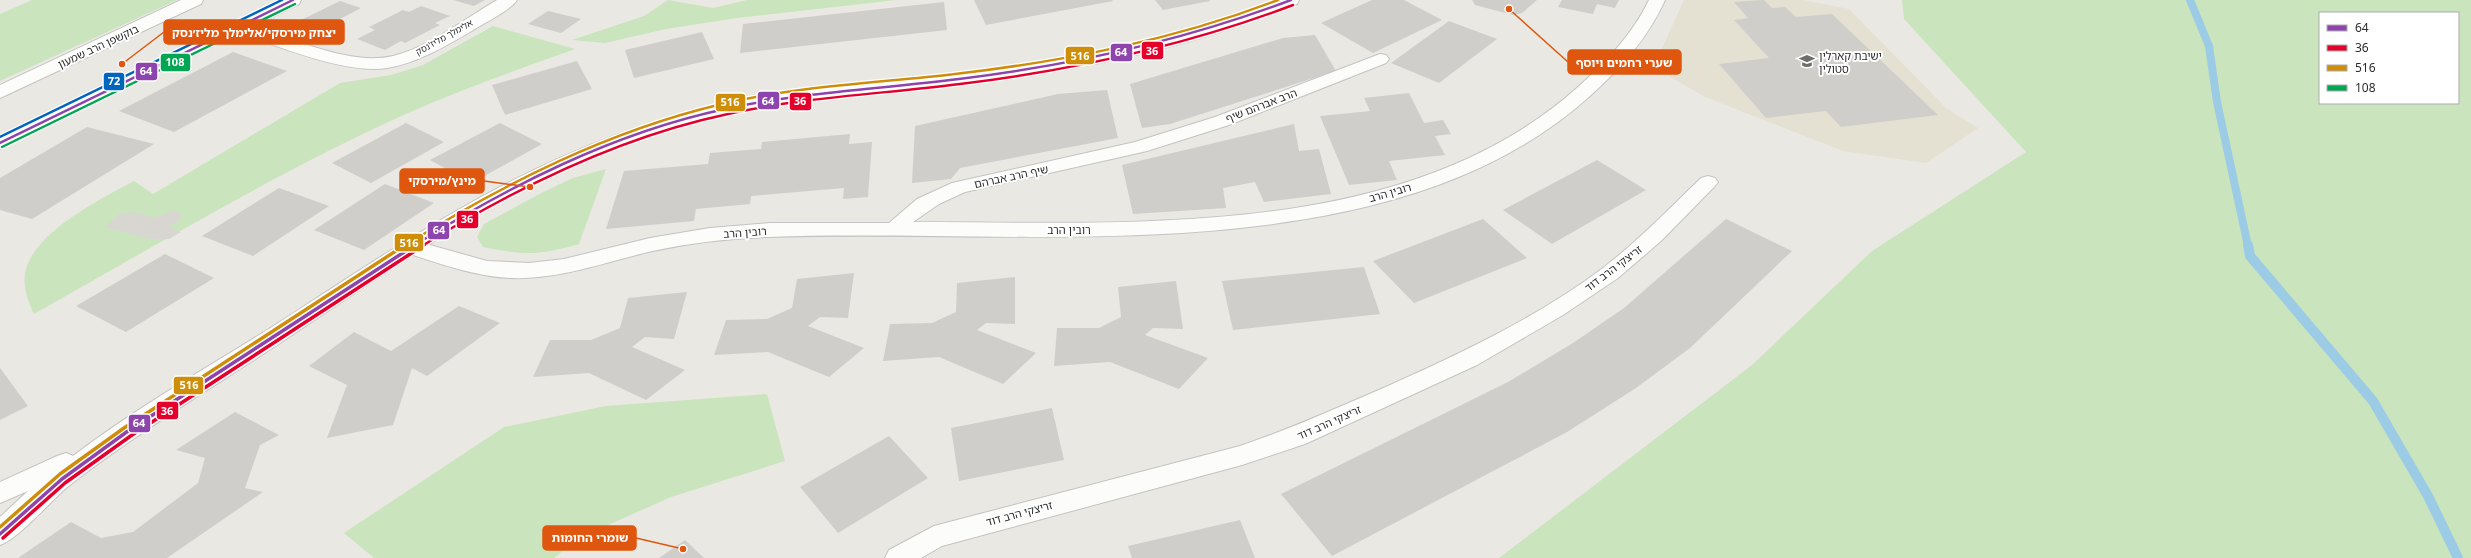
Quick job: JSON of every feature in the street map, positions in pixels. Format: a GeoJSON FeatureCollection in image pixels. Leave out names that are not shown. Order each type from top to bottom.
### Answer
{"type":"FeatureCollection","features":[{"type":"Feature","properties":{"kind":"street","name":"בוקשפן הרב שמעון"},"geometry":{"type":"LineString","coordinates":[[0,92],[195,0]]}},
{"type":"Feature","properties":{"kind":"street"},"geometry":{"type":"LineString","coordinates":[[0,143],[293,0]]}},
{"type":"Feature","properties":{"kind":"street","name":"אלימלך מליז'נסק"},"geometry":{"type":"LineString","coordinates":[[237,27],[349,60],[386,63],[418,52],[509,0]]}},
{"type":"Feature","properties":{"kind":"street"},"geometry":{"type":"LineString","coordinates":[[0,534],[39,495],[90,456],[412,247],[492,198],[561,165],[682,120],[721,110],[801,96],[970,78],[1076,63],[1203,33],[1241,21],[1291,0]]}},
{"type":"Feature","properties":{"kind":"street","name":"רובין הרב"},"geometry":{"type":"LineString","coordinates":[[412,247],[482,268],[513,271],[598,258],[650,245],[727,232],[770,230],[1127,229],[1194,227],[1322,210],[1437,178],[1474,165],[1507,148],[1549,122],[1578,100],[1618,59],[1638,33],[1657,0]]}},
{"type":"Feature","properties":{"kind":"street","name":"הרב אברהם שיף"},"geometry":{"type":"LineString","coordinates":[[1140,147],[1222,121],[1380,59]]}},
{"type":"Feature","properties":{"kind":"street","name":"שיף הרב אברהם"},"geometry":{"type":"LineString","coordinates":[[894,229],[916,208],[942,193],[1140,147]]}},
{"type":"Feature","properties":{"kind":"street","name":"זריצקי הרב דוד"},"geometry":{"type":"LineString","coordinates":[[899,558],[934,537],[1187,471],[1296,437],[1469,359],[1555,310],[1610,273],[1654,236],[1708,182]]}},
{"type":"Feature","properties":{"kind":"street"},"geometry":{"type":"LineString","coordinates":[[0,493],[52,470],[136,426]]}},
{"type":"Feature","properties":{"kind":"shaded area"},"geometry":{"type":"Polygon","coordinates":[[[1684,0],[1803,0],[1849,9],[1946,108],[1978,128],[1926,163],[1843,151],[1705,97],[1667,75],[1658,57],[1684,0]]]}},
{"type":"Feature","properties":{"kind":"shaded area"},"geometry":{"type":"Polygon","coordinates":[[[172,211],[182,213],[182,216],[177,222],[168,226],[181,232],[169,239],[149,239],[104,227],[120,214],[134,212],[154,218],[172,211]]]}},
{"type":"Feature","properties":{"kind":"green space"},"geometry":{"type":"Polygon","coordinates":[[[32,0],[177,0],[0,81],[0,14],[32,0]]]}},
{"type":"Feature","properties":{"kind":"green space"},"geometry":{"type":"Polygon","coordinates":[[[668,0],[713,8],[747,0],[896,0],[737,18],[666,29],[605,43],[572,40],[644,16],[668,0]]]}},
{"type":"Feature","properties":{"kind":"green space"},"geometry":{"type":"Polygon","coordinates":[[[1902,0],[2471,0],[2471,558],[1499,558],[1752,365],[1872,251],[2026,152],[1904,19],[1902,0]]]}},
{"type":"Feature","properties":{"kind":"green space"},"geometry":{"type":"Polygon","coordinates":[[[493,26],[575,49],[449,96],[360,135],[219,209],[34,314],[25,289],[25,273],[31,258],[41,244],[54,231],[87,207],[134,181],[153,194],[340,83],[391,75],[423,65],[493,26]]]}},
{"type":"Feature","properties":{"kind":"green space"},"geometry":{"type":"Polygon","coordinates":[[[606,169],[579,244],[552,251],[521,253],[483,247],[477,237],[484,224],[543,192],[573,178],[606,169]]]}},
{"type":"Feature","properties":{"kind":"green space"},"geometry":{"type":"Polygon","coordinates":[[[767,394],[785,461],[671,497],[581,537],[554,558],[374,558],[344,533],[504,427],[606,406],[767,394]]]}},
{"type":"Feature","properties":{"kind":"building"},"geometry":{"type":"Polygon","coordinates":[[[453,0],[485,0],[474,6],[453,0]]]}},
{"type":"Feature","properties":{"kind":"building"},"geometry":{"type":"Polygon","coordinates":[[[974,0],[1112,0],[1113,1],[986,25],[974,0]]]}},
{"type":"Feature","properties":{"kind":"building"},"geometry":{"type":"Polygon","coordinates":[[[1155,0],[1210,0],[1210,1],[1163,10],[1155,0]]]}},
{"type":"Feature","properties":{"kind":"building"},"geometry":{"type":"Polygon","coordinates":[[[1372,0],[1404,0],[1442,20],[1373,53],[1321,23],[1372,0]]]}},
{"type":"Feature","properties":{"kind":"building"},"geometry":{"type":"Polygon","coordinates":[[[1472,0],[1537,0],[1522,13],[1513,15],[1475,5],[1472,0]]]}},
{"type":"Feature","properties":{"kind":"building"},"geometry":{"type":"Polygon","coordinates":[[[1562,0],[1619,0],[1615,8],[1597,4],[1593,14],[1558,7],[1562,0]]]}},
{"type":"Feature","properties":{"kind":"building"},"geometry":{"type":"Polygon","coordinates":[[[1764,0],[1772,8],[1785,7],[1796,17],[1832,14],[1938,115],[1841,127],[1826,111],[1766,118],[1719,64],[1769,58],[1734,20],[1748,18],[1734,2],[1764,0]]]}},
{"type":"Feature","properties":{"kind":"building"},"geometry":{"type":"Polygon","coordinates":[[[340,1],[361,8],[317,31],[295,23],[340,1]]]}},
{"type":"Feature","properties":{"kind":"building"},"geometry":{"type":"Polygon","coordinates":[[[944,2],[947,30],[740,53],[743,24],[944,2]]]}},
{"type":"Feature","properties":{"kind":"building"},"geometry":{"type":"Polygon","coordinates":[[[421,6],[450,16],[435,23],[440,25],[405,43],[401,41],[385,50],[357,39],[375,30],[369,27],[403,10],[409,12],[421,6]]]}},
{"type":"Feature","properties":{"kind":"building"},"geometry":{"type":"Polygon","coordinates":[[[548,11],[581,19],[561,33],[528,24],[548,11]]]}},
{"type":"Feature","properties":{"kind":"building"},"geometry":{"type":"Polygon","coordinates":[[[1449,21],[1497,39],[1439,83],[1391,63],[1449,21]]]}},
{"type":"Feature","properties":{"kind":"building"},"geometry":{"type":"Polygon","coordinates":[[[702,32],[714,59],[634,78],[625,50],[702,32]]]}},
{"type":"Feature","properties":{"kind":"building"},"geometry":{"type":"Polygon","coordinates":[[[1315,35],[1336,71],[1170,124],[1142,128],[1130,84],[1283,38],[1315,35]]]}},
{"type":"Feature","properties":{"kind":"building"},"geometry":{"type":"Polygon","coordinates":[[[233,52],[287,71],[174,132],[119,111],[233,52]]]}},
{"type":"Feature","properties":{"kind":"building"},"geometry":{"type":"Polygon","coordinates":[[[577,61],[592,89],[505,115],[492,85],[577,61]]]}},
{"type":"Feature","properties":{"kind":"building"},"geometry":{"type":"Polygon","coordinates":[[[1107,90],[1118,138],[960,168],[951,179],[912,183],[915,126],[1058,94],[1107,90]]]}},
{"type":"Feature","properties":{"kind":"building"},"geometry":{"type":"Polygon","coordinates":[[[1409,93],[1424,123],[1443,120],[1451,134],[1435,136],[1445,155],[1389,161],[1397,180],[1349,185],[1320,116],[1370,111],[1364,98],[1409,93]]]}},
{"type":"Feature","properties":{"kind":"building"},"geometry":{"type":"Polygon","coordinates":[[[406,123],[444,142],[371,183],[332,163],[406,123]]]}},
{"type":"Feature","properties":{"kind":"building"},"geometry":{"type":"Polygon","coordinates":[[[500,123],[542,144],[472,183],[430,160],[500,123]]]}},
{"type":"Feature","properties":{"kind":"building"},"geometry":{"type":"Polygon","coordinates":[[[1294,124],[1299,151],[1319,149],[1331,194],[1264,202],[1255,182],[1223,188],[1226,208],[1133,214],[1122,165],[1294,124]]]}},
{"type":"Feature","properties":{"kind":"building"},"geometry":{"type":"Polygon","coordinates":[[[87,127],[154,144],[32,219],[0,210],[0,178],[87,127]]]}},
{"type":"Feature","properties":{"kind":"building"},"geometry":{"type":"Polygon","coordinates":[[[850,134],[849,144],[872,142],[868,197],[843,199],[844,188],[751,196],[750,204],[696,209],[694,221],[606,229],[624,171],[708,164],[710,153],[761,149],[762,142],[850,134]]]}},
{"type":"Feature","properties":{"kind":"building"},"geometry":{"type":"Polygon","coordinates":[[[1597,160],[1646,190],[1552,244],[1503,210],[1597,160]]]}},
{"type":"Feature","properties":{"kind":"building"},"geometry":{"type":"Polygon","coordinates":[[[385,184],[434,203],[364,250],[314,230],[385,184]]]}},
{"type":"Feature","properties":{"kind":"building"},"geometry":{"type":"Polygon","coordinates":[[[279,188],[329,206],[253,256],[202,236],[279,188]]]}},
{"type":"Feature","properties":{"kind":"building"},"geometry":{"type":"Polygon","coordinates":[[[1483,219],[1527,258],[1414,303],[1373,261],[1483,219]]]}},
{"type":"Feature","properties":{"kind":"building"},"geometry":{"type":"Polygon","coordinates":[[[1726,219],[1792,251],[1690,348],[1636,388],[1567,432],[1332,556],[1281,494],[1508,382],[1573,343],[1624,308],[1726,219]]]}},
{"type":"Feature","properties":{"kind":"building"},"geometry":{"type":"Polygon","coordinates":[[[165,254],[214,278],[126,332],[76,306],[165,254]]]}},
{"type":"Feature","properties":{"kind":"building"},"geometry":{"type":"Polygon","coordinates":[[[1364,267],[1380,314],[1233,330],[1222,281],[1364,267]]]}},
{"type":"Feature","properties":{"kind":"building"},"geometry":{"type":"Polygon","coordinates":[[[854,273],[848,318],[820,317],[808,326],[864,348],[829,377],[768,352],[714,355],[726,320],[767,319],[792,308],[797,279],[854,273]]]}},
{"type":"Feature","properties":{"kind":"building"},"geometry":{"type":"Polygon","coordinates":[[[1015,277],[1015,324],[986,323],[977,330],[1036,353],[1003,384],[939,357],[883,361],[890,324],[932,323],[956,312],[957,283],[1015,277]]]}},
{"type":"Feature","properties":{"kind":"building"},"geometry":{"type":"Polygon","coordinates":[[[1176,281],[1183,329],[1153,328],[1145,335],[1208,358],[1179,389],[1110,362],[1054,366],[1057,328],[1099,328],[1121,317],[1118,287],[1176,281]]]}},
{"type":"Feature","properties":{"kind":"building"},"geometry":{"type":"Polygon","coordinates":[[[687,292],[674,339],[645,337],[632,347],[685,370],[646,400],[589,373],[533,377],[550,340],[591,340],[620,328],[628,298],[687,292]]]}},
{"type":"Feature","properties":{"kind":"building"},"geometry":{"type":"Polygon","coordinates":[[[459,306],[500,323],[427,376],[412,368],[393,425],[327,438],[347,385],[309,366],[354,332],[391,351],[459,306]]]}},
{"type":"Feature","properties":{"kind":"building"},"geometry":{"type":"Polygon","coordinates":[[[0,368],[28,406],[0,420],[0,368]]]}},
{"type":"Feature","properties":{"kind":"building"},"geometry":{"type":"Polygon","coordinates":[[[1052,408],[1064,460],[959,481],[951,428],[1052,408]]]}},
{"type":"Feature","properties":{"kind":"building"},"geometry":{"type":"Polygon","coordinates":[[[235,412],[279,435],[260,445],[245,488],[263,492],[167,558],[18,558],[71,522],[101,538],[133,532],[198,483],[205,458],[176,450],[235,412]]]}},
{"type":"Feature","properties":{"kind":"building"},"geometry":{"type":"Polygon","coordinates":[[[889,436],[928,478],[838,533],[800,487],[889,436]]]}},
{"type":"Feature","properties":{"kind":"building"},"geometry":{"type":"Polygon","coordinates":[[[1240,520],[1255,558],[1132,558],[1128,546],[1240,520]]]}},
{"type":"Feature","properties":{"kind":"building"},"geometry":{"type":"Polygon","coordinates":[[[685,540],[704,558],[659,558],[685,540]]]}},
{"type":"Feature","properties":{"kind":"waterway"},"geometry":{"type":"LineString","coordinates":[[2190,0],[2209,46],[2217,102],[2248,246]]}},
{"type":"Feature","properties":{"kind":"waterway"},"geometry":{"type":"LineString","coordinates":[[2248,245],[2250,256],[2373,401],[2428,496],[2458,558]]}},
{"type":"Feature","properties":{"kind":"transit line","name":"72"},"geometry":{"type":"LineString","coordinates":[[0,137],[282,0]]}},
{"type":"Feature","properties":{"kind":"transit line","name":"64"},"geometry":{"type":"LineString","coordinates":[[0,143],[293,0]]}},
{"type":"Feature","properties":{"kind":"transit line","name":"516"},"geometry":{"type":"LineString","coordinates":[[0,527],[60,474],[92,450],[368,269],[423,234],[480,201],[537,171],[596,144],[658,121],[746,99],[793,92],[1005,68],[1098,53],[1189,31],[1234,17],[1278,0]]}},
{"type":"Feature","properties":{"kind":"transit line","name":"64"},"geometry":{"type":"LineString","coordinates":[[0,534],[62,479],[95,454],[162,408],[375,270],[484,204],[541,174],[599,148],[660,126],[723,109],[815,95],[1007,73],[1103,57],[1197,33],[1244,18],[1291,0]]}},
{"type":"Feature","properties":{"kind":"transit line","name":"108"},"geometry":{"type":"LineString","coordinates":[[2,147],[295,4]]}},
{"type":"Feature","properties":{"kind":"transit line","name":"36"},"geometry":{"type":"LineString","coordinates":[[3,538],[65,483],[98,458],[378,274],[487,208],[544,178],[602,152],[663,131],[749,109],[818,99],[1009,78],[1105,61],[1152,51],[1199,38],[1246,23],[1293,5]]}},
{"type":"Feature","properties":{"kind":"place","name":"שערי רחמים ויוסף"},"geometry":{"type":"Point","coordinates":[1509,9]}},
{"type":"Feature","properties":{"kind":"place","name":"ישיבת קארלין סטולין"},"geometry":{"type":"Point","coordinates":[1807,61]}},
{"type":"Feature","properties":{"kind":"place","name":"יצחק מירסקי/אלימלך מליז׳נסק"},"geometry":{"type":"Point","coordinates":[122,64]}},
{"type":"Feature","properties":{"kind":"place","name":"מינץ/מירסקי"},"geometry":{"type":"Point","coordinates":[530,187]}},
{"type":"Feature","properties":{"kind":"place","name":"שומרי החומות"},"geometry":{"type":"Point","coordinates":[683,549]}}]}
